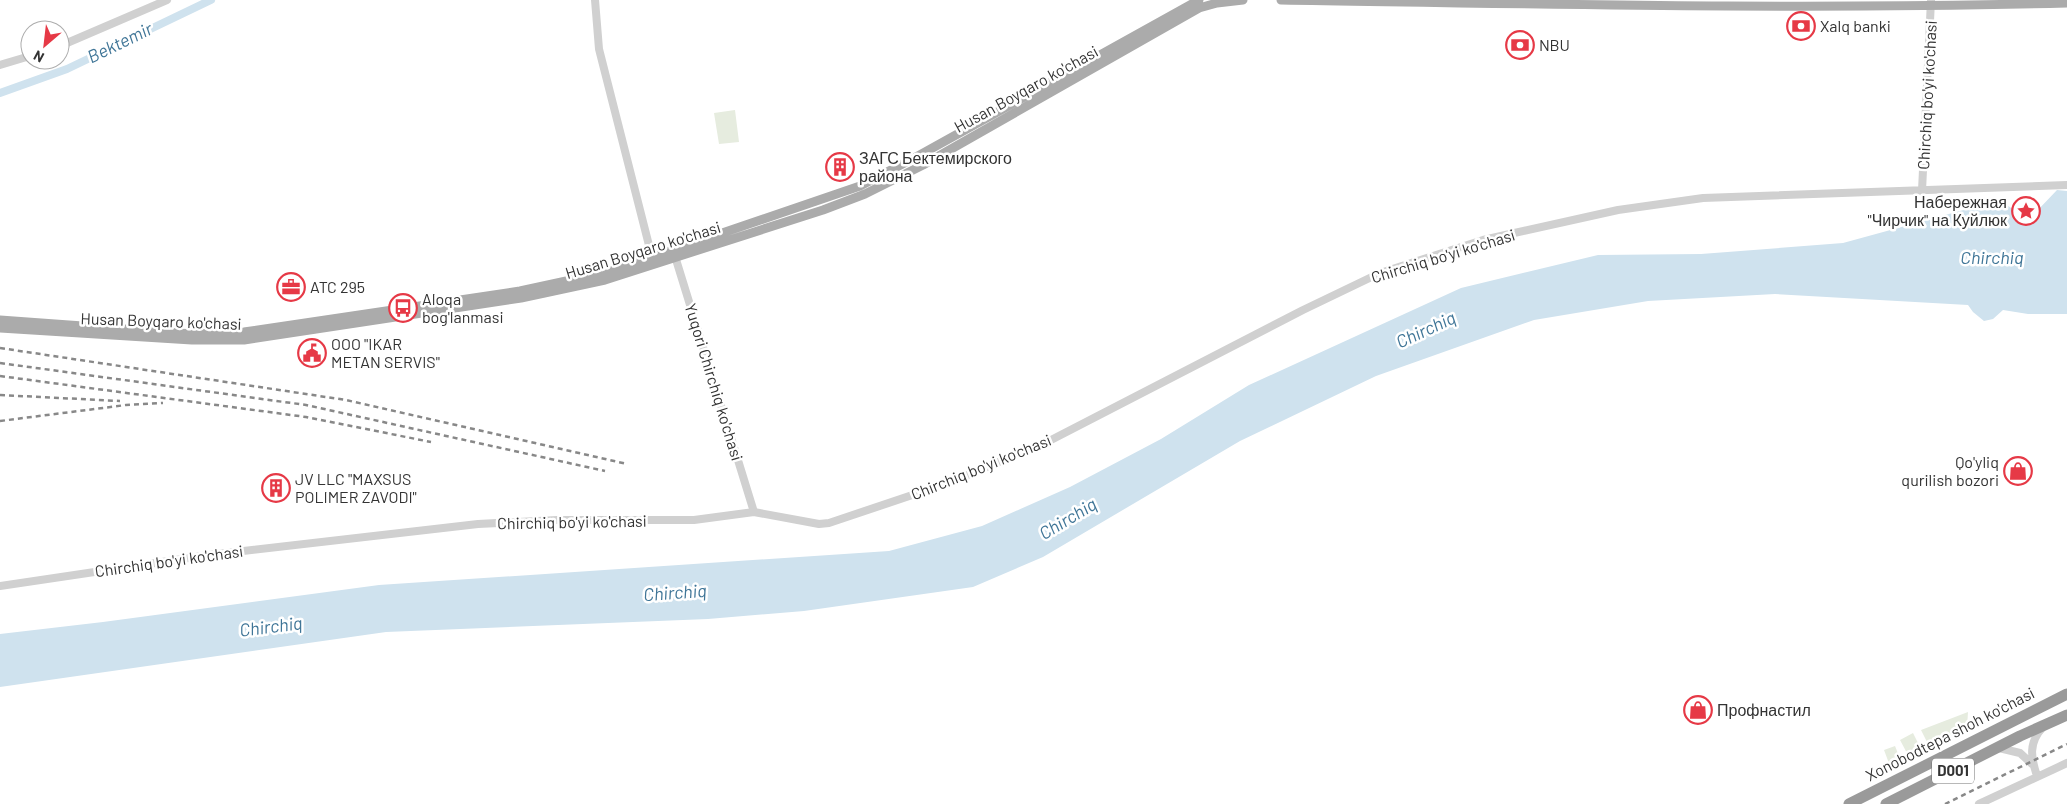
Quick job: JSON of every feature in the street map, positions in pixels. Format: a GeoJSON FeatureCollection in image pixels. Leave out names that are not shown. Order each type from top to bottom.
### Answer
{"type":"FeatureCollection","features":[{"type":"Feature","properties":{"kind":"highway","name":"Xonobodtepa shoh ko'chasi"},"geometry":{"type":"LineString","coordinates":[[1849,804],[2067,694]]}},
{"type":"Feature","properties":{"kind":"highway","name":"Xonobodtepa shoh ko'chasi"},"geometry":{"type":"LineString","coordinates":[[1886,804],[2067,715]]}},
{"type":"Feature","properties":{"kind":"main road","name":"Husan Boyqaro ko'chasi"},"geometry":{"type":"LineString","coordinates":[[675,254],[860,186],[918,156],[1199,0]]}},
{"type":"Feature","properties":{"kind":"main road","name":"Husan Boyqaro ko'chasi"},"geometry":{"type":"LineString","coordinates":[[0,328],[192,340],[244,336],[520,295],[653,261],[831,207],[865,194],[923,165],[1199,8],[1217,3],[1243,0]]}},
{"type":"Feature","properties":{"kind":"main road"},"geometry":{"type":"LineString","coordinates":[[1281,0],[1640,6],[2067,3]]}},
{"type":"Feature","properties":{"kind":"main road"},"geometry":{"type":"LineString","coordinates":[[918,156],[923,165]]}},
{"type":"Feature","properties":{"kind":"main road","name":"Husan Boyqaro ko'chasi"},"geometry":{"type":"LineString","coordinates":[[0,320],[244,336]]}},
{"type":"Feature","properties":{"kind":"street"},"geometry":{"type":"LineString","coordinates":[[70,42],[167,0]]}},
{"type":"Feature","properties":{"kind":"street"},"geometry":{"type":"LineString","coordinates":[[595,0],[599,49],[653,261]]}},
{"type":"Feature","properties":{"kind":"street","name":"Chirchiq bo'yi ko'chasi"},"geometry":{"type":"LineString","coordinates":[[1922,191],[1931,3]]}},
{"type":"Feature","properties":{"kind":"street"},"geometry":{"type":"LineString","coordinates":[[0,65],[20,59]]}},
{"type":"Feature","properties":{"kind":"street","name":"Chirchiq bo'yi ko'chasi"},"geometry":{"type":"LineString","coordinates":[[0,586],[209,555],[478,524],[557,520],[694,520],[754,512],[819,524],[951,482],[1051,440],[1303,310],[1380,273],[1484,240],[1609,212],[1703,198],[2067,185]]}},
{"type":"Feature","properties":{"kind":"street","name":"Yuqori Chirchiq ko'chasi"},"geometry":{"type":"LineString","coordinates":[[675,254],[754,512]]}},
{"type":"Feature","properties":{"kind":"street"},"geometry":{"type":"LineString","coordinates":[[2038,776],[2034,766],[2032,745],[2046,724]]}},
{"type":"Feature","properties":{"kind":"street"},"geometry":{"type":"LineString","coordinates":[[1997,748],[2020,753],[2034,766]]}},
{"type":"Feature","properties":{"kind":"street"},"geometry":{"type":"LineString","coordinates":[[1979,804],[2067,763]]}},
{"type":"Feature","properties":{"kind":"shaded area"},"geometry":{"type":"Polygon","coordinates":[[[735,110],[739,142],[719,144],[714,113],[735,110]]]}},
{"type":"Feature","properties":{"kind":"shaded area"},"geometry":{"type":"Polygon","coordinates":[[[1968,712],[1967,728],[1929,746],[1921,730],[1968,712]]]}},
{"type":"Feature","properties":{"kind":"shaded area"},"geometry":{"type":"Polygon","coordinates":[[[1913,733],[1921,749],[1908,755],[1900,740],[1913,733]]]}},
{"type":"Feature","properties":{"kind":"shaded area"},"geometry":{"type":"Polygon","coordinates":[[[1895,746],[1901,761],[1890,766],[1884,750],[1895,746]]]}},
{"type":"Feature","properties":{"kind":"water","name":"Chirchiq"},"geometry":{"type":"Polygon","coordinates":[[[2057,190],[2067,191],[2067,314],[2028,314],[2003,310],[1993,319],[1984,321],[1968,305],[1775,294],[1648,301],[1534,320],[1376,376],[1240,441],[1043,557],[973,587],[804,611],[708,619],[386,632],[0,687],[0,634],[379,585],[889,551],[982,526],[1070,487],[1161,439],[1249,385],[1461,288],[1598,255],[1701,254],[1843,243],[2000,200],[2018,213],[2036,212],[2057,190]]]}},
{"type":"Feature","properties":{"kind":"waterway","name":"Bektemir"},"geometry":{"type":"LineString","coordinates":[[0,93],[67,69],[211,0]]}},
{"type":"Feature","properties":{"kind":"railway"},"geometry":{"type":"LineString","coordinates":[[0,348],[346,400],[627,464]]}},
{"type":"Feature","properties":{"kind":"railway"},"geometry":{"type":"LineString","coordinates":[[0,363],[306,405],[605,471]]}},
{"type":"Feature","properties":{"kind":"railway"},"geometry":{"type":"LineString","coordinates":[[0,376],[306,417],[431,442]]}},
{"type":"Feature","properties":{"kind":"railway"},"geometry":{"type":"LineString","coordinates":[[0,395],[120,401]]}},
{"type":"Feature","properties":{"kind":"railway"},"geometry":{"type":"LineString","coordinates":[[0,421],[126,405],[163,403]]}},
{"type":"Feature","properties":{"kind":"railway"},"geometry":{"type":"LineString","coordinates":[[1945,804],[2067,744]]}},
{"type":"Feature","properties":{"kind":"place","name":"Xalq banki"},"geometry":{"type":"Point","coordinates":[1801,26]}},
{"type":"Feature","properties":{"kind":"place","name":"NBU"},"geometry":{"type":"Point","coordinates":[1520,45]}},
{"type":"Feature","properties":{"kind":"place","name":"ЗАГС Бектемирского района"},"geometry":{"type":"Point","coordinates":[840,167]}},
{"type":"Feature","properties":{"kind":"place","name":"Набережная \"Чирчик\" на Куйлюк"},"geometry":{"type":"Point","coordinates":[2026,211]}},
{"type":"Feature","properties":{"kind":"place","name":"ATC 295"},"geometry":{"type":"Point","coordinates":[291,287]}},
{"type":"Feature","properties":{"kind":"place","name":"Aloqa bog'lanmasi"},"geometry":{"type":"Point","coordinates":[403,308]}},
{"type":"Feature","properties":{"kind":"place","name":"OOO \"IKAR METAN SERVIS\""},"geometry":{"type":"Point","coordinates":[312,353]}},
{"type":"Feature","properties":{"kind":"place","name":"Qo'yliq qurilish bozori"},"geometry":{"type":"Point","coordinates":[2018,471]}},
{"type":"Feature","properties":{"kind":"place","name":"JV LLC \"MAXSUS POLIMER ZAVODI\""},"geometry":{"type":"Point","coordinates":[276,488]}},
{"type":"Feature","properties":{"kind":"place","name":"Профнастил"},"geometry":{"type":"Point","coordinates":[1698,710]}}]}
